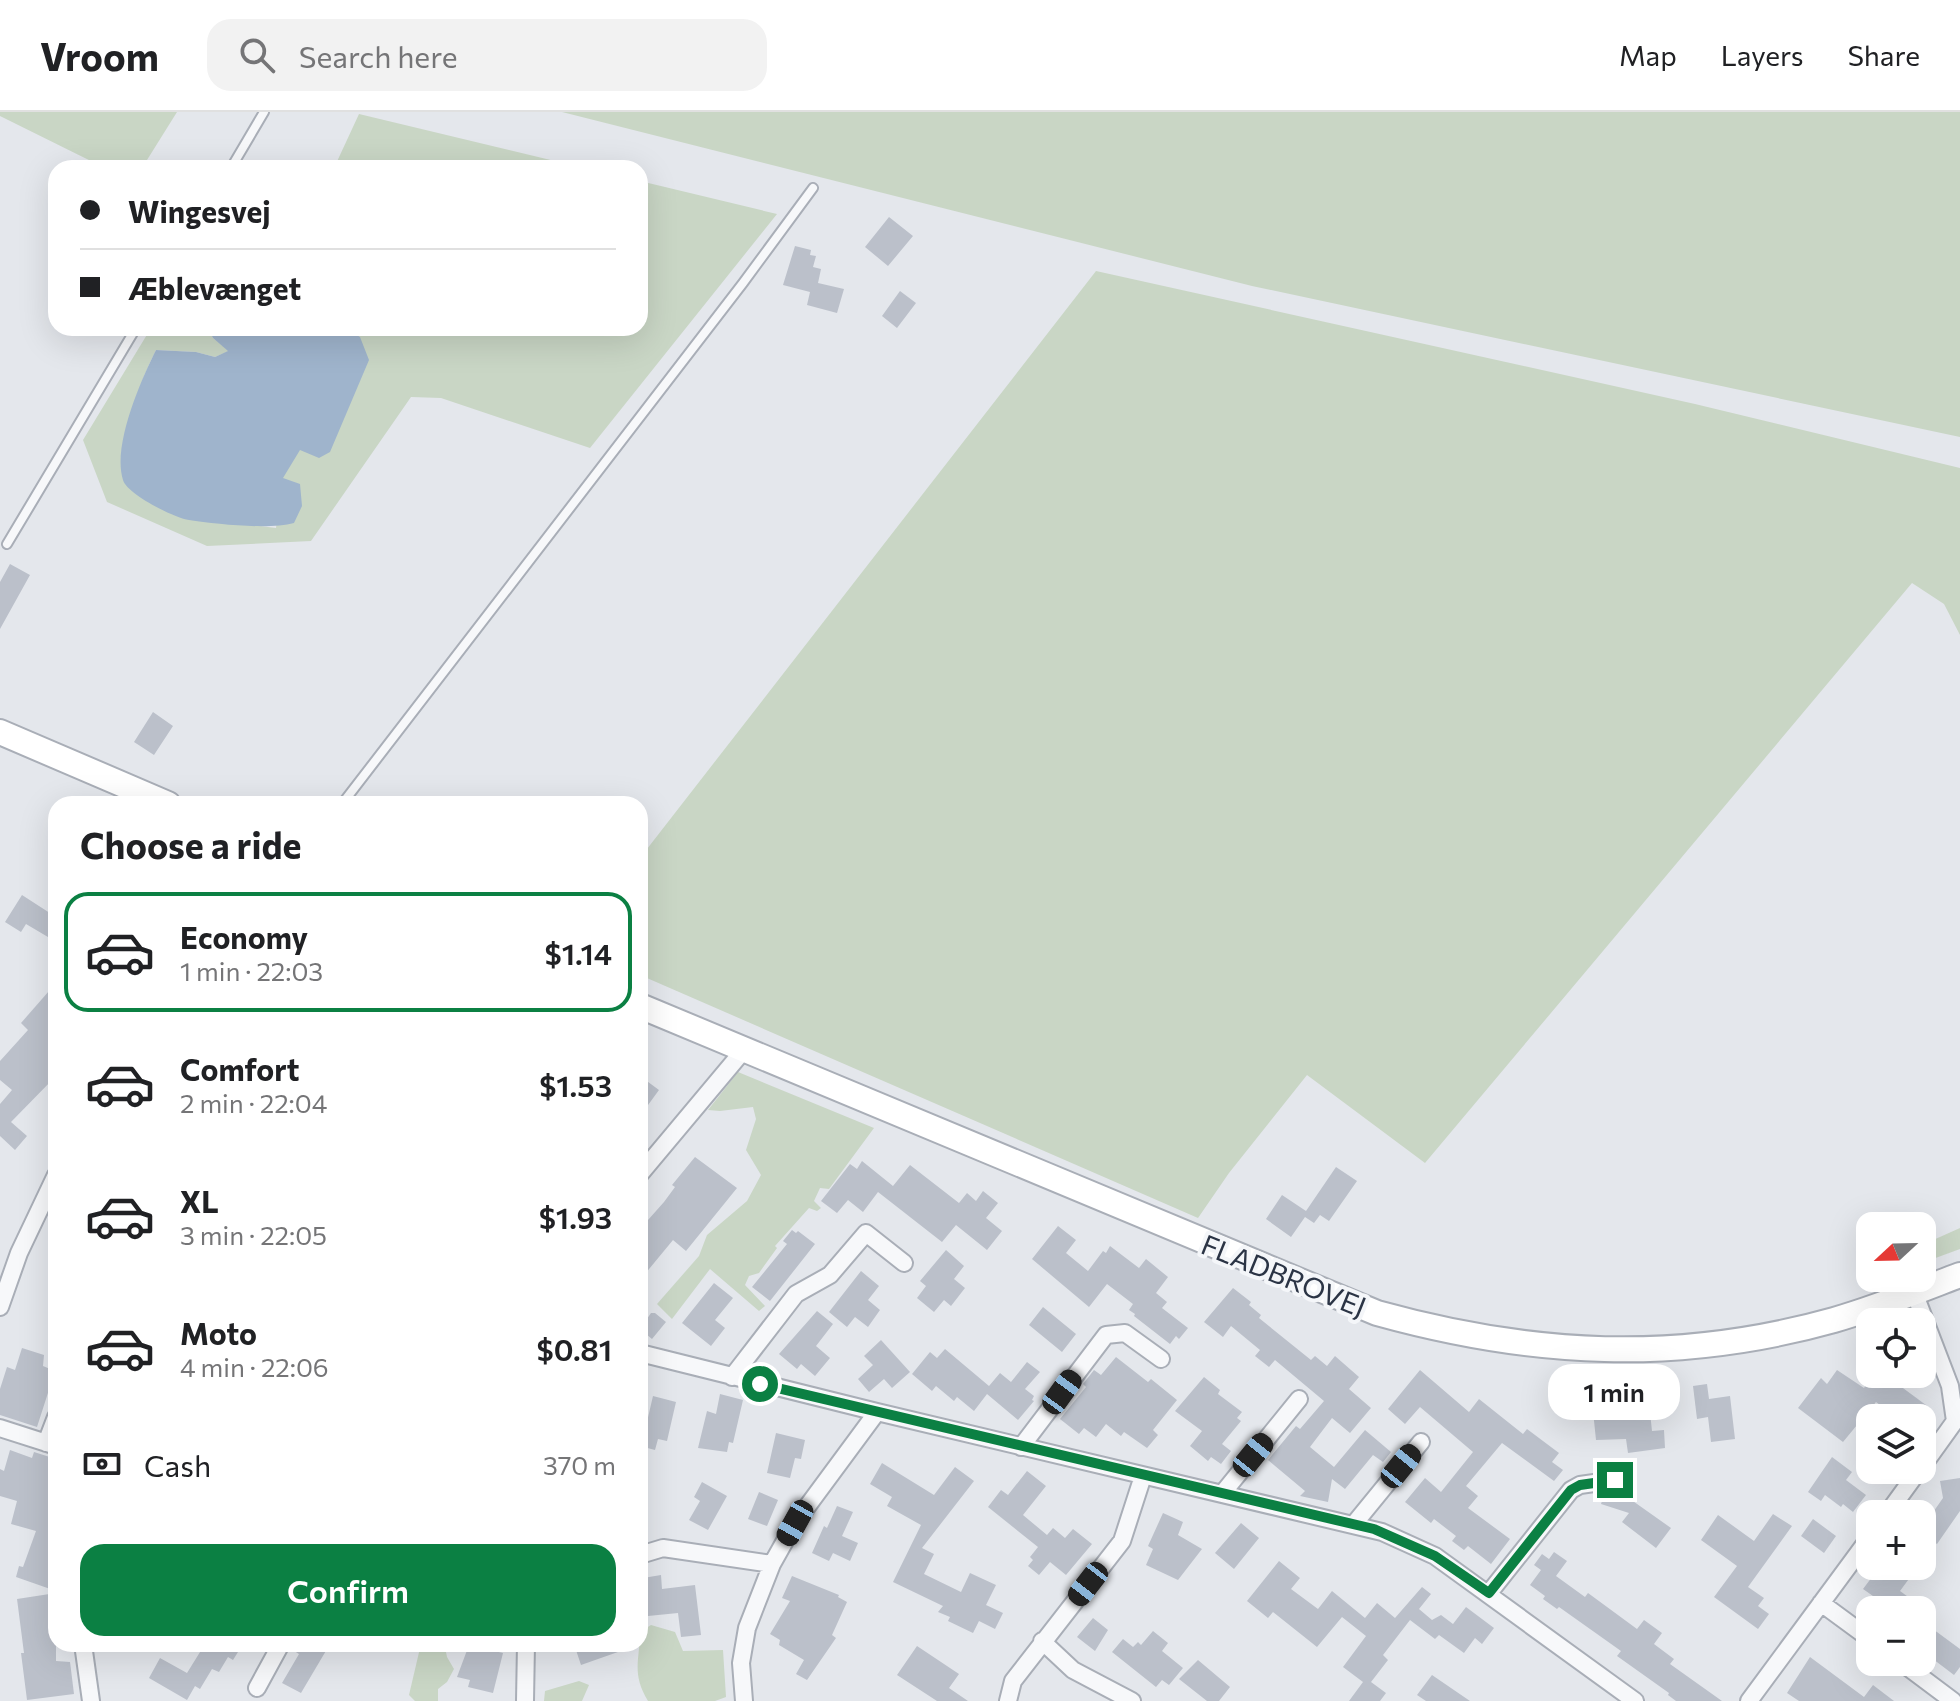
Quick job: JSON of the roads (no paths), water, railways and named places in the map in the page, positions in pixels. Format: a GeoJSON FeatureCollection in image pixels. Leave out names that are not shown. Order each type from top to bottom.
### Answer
{"type":"FeatureCollection","features":[{"type":"Feature","properties":{"kind":"main road"},"geometry":{"type":"LineString","coordinates":[[0,732],[149,796]]}},
{"type":"Feature","properties":{"kind":"main road","name":"FLADBROVEJ"},"geometry":{"type":"LineString","coordinates":[[648,1009],[1377,1313],[1438,1330],[1553,1348],[1607,1351],[1664,1348],[1742,1340],[1807,1327],[1914,1292]]}},
{"type":"Feature","properties":{"kind":"main road","name":"FLADBROVEJ"},"geometry":{"type":"LineString","coordinates":[[1936,1284],[1960,1275]]}},
{"type":"Feature","properties":{"kind":"street"},"geometry":{"type":"LineString","coordinates":[[648,1164],[743,1051]]}},
{"type":"Feature","properties":{"kind":"street"},"geometry":{"type":"LineString","coordinates":[[0,1307],[19,1253],[48,1192]]}},
{"type":"Feature","properties":{"kind":"street"},"geometry":{"type":"LineString","coordinates":[[732,1377],[796,1294],[830,1275],[866,1233],[904,1263]]}},
{"type":"Feature","properties":{"kind":"street"},"geometry":{"type":"LineString","coordinates":[[1914,1292],[1950,1386],[1958,1423],[1936,1450]]}},
{"type":"Feature","properties":{"kind":"street"},"geometry":{"type":"LineString","coordinates":[[1021,1447],[1106,1335],[1125,1333],[1161,1359]]}},
{"type":"Feature","properties":{"kind":"street"},"geometry":{"type":"LineString","coordinates":[[648,1355],[1382,1532],[1435,1556],[1635,1701]]}},
{"type":"Feature","properties":{"kind":"street"},"geometry":{"type":"LineString","coordinates":[[1222,1494],[1299,1399]]}},
{"type":"Feature","properties":{"kind":"street"},"geometry":{"type":"LineString","coordinates":[[744,1701],[741,1663],[747,1628],[772,1564],[795,1523],[877,1412]]}},
{"type":"Feature","properties":{"kind":"street"},"geometry":{"type":"LineString","coordinates":[[0,1428],[48,1443]]}},
{"type":"Feature","properties":{"kind":"street"},"geometry":{"type":"LineString","coordinates":[[1354,1524],[1421,1442]]}},
{"type":"Feature","properties":{"kind":"street"},"geometry":{"type":"LineString","coordinates":[[1008,1701],[1013,1681],[1122,1541],[1143,1476]]}},
{"type":"Feature","properties":{"kind":"street"},"geometry":{"type":"LineString","coordinates":[[1489,1593],[1571,1490],[1580,1485],[1615,1480]]}},
{"type":"Feature","properties":{"kind":"street"},"geometry":{"type":"LineString","coordinates":[[648,1553],[663,1548],[772,1564]]}},
{"type":"Feature","properties":{"kind":"street"},"geometry":{"type":"LineString","coordinates":[[1749,1701],[1856,1556]]}},
{"type":"Feature","properties":{"kind":"street"},"geometry":{"type":"LineString","coordinates":[[1821,1603],[1856,1629]]}},
{"type":"Feature","properties":{"kind":"street"},"geometry":{"type":"LineString","coordinates":[[1042,1641],[1073,1670],[1132,1701]]}},
{"type":"Feature","properties":{"kind":"street"},"geometry":{"type":"LineString","coordinates":[[84,1652],[91,1701]]}},
{"type":"Feature","properties":{"kind":"street"},"geometry":{"type":"LineString","coordinates":[[257,1688],[277,1652]]}},
{"type":"Feature","properties":{"kind":"street"},"geometry":{"type":"LineString","coordinates":[[525,1701],[526,1652]]}},
{"type":"Feature","properties":{"kind":"street"},"geometry":{"type":"LineString","coordinates":[[1920,1676],[1953,1701]]}},
{"type":"Feature","properties":{"kind":"lane"},"geometry":{"type":"LineString","coordinates":[[236,160],[264,112]]}},
{"type":"Feature","properties":{"kind":"lane"},"geometry":{"type":"LineString","coordinates":[[348,796],[813,188]]}},
{"type":"Feature","properties":{"kind":"lane"},"geometry":{"type":"LineString","coordinates":[[7,544],[131,336]]}},
{"type":"Feature","properties":{"kind":"water"},"geometry":{"type":"Polygon","coordinates":[[[360,337],[369,360],[330,452],[319,458],[300,450],[283,478],[300,484],[302,506],[294,523],[242,526],[182,518],[142,498],[123,480],[121,450],[125,432],[136,395],[156,350],[196,352],[215,357],[228,351],[213,338],[360,337]]]}}]}
